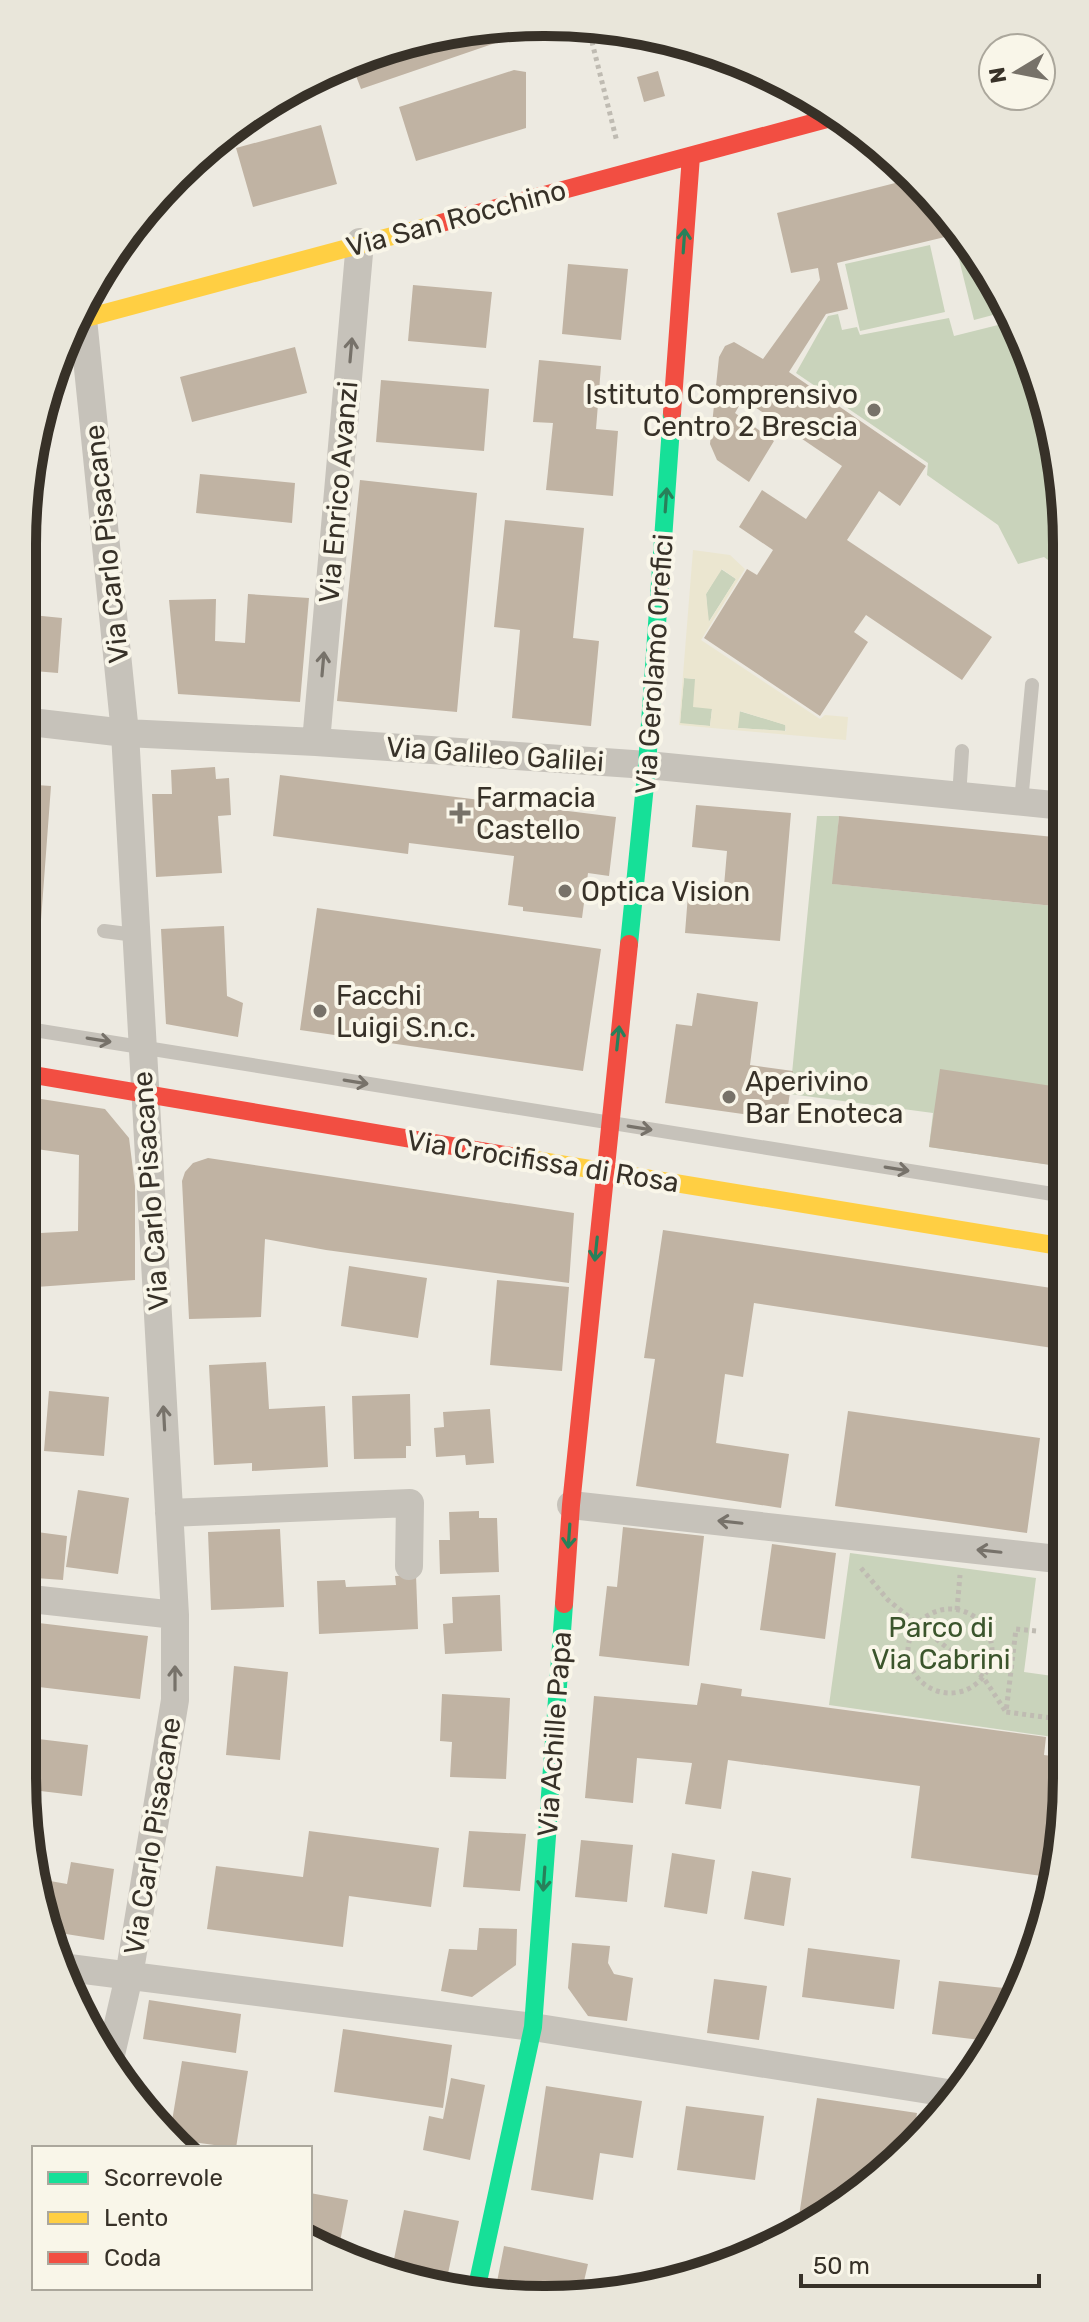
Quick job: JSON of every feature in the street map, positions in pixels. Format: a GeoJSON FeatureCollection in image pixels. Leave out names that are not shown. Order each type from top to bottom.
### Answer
{"type":"FeatureCollection","features":[{"type":"Feature","properties":{"kind":"street","name":"Via San Rocchino"},"geometry":{"type":"LineString","coordinates":[[91,314],[824,120]]}},
{"type":"Feature","properties":{"kind":"street","name":"Via Gerolamo Orefici"},"geometry":{"type":"LineString","coordinates":[[604,1171],[647,765],[691,156]]}},
{"type":"Feature","properties":{"kind":"street","name":"Via Enrico Avanzi"},"geometry":{"type":"LineString","coordinates":[[316,742],[360,242]]}},
{"type":"Feature","properties":{"kind":"street","name":"Via Carlo Pisacane"},"geometry":{"type":"LineString","coordinates":[[81,336],[125,733],[175,1615],[175,1700],[129,1976],[113,2046]]}},
{"type":"Feature","properties":{"kind":"street","name":"Via Galileo Galilei"},"geometry":{"type":"LineString","coordinates":[[36,723],[125,733],[316,742],[647,765],[1053,805]]}},
{"type":"Feature","properties":{"kind":"street","name":"Via Crocifissa di Rosa"},"geometry":{"type":"LineString","coordinates":[[36,1076],[1053,1245]]}},
{"type":"Feature","properties":{"kind":"street","name":"Via Achille Papa"},"geometry":{"type":"LineString","coordinates":[[478,2282],[533,2027],[571,1505],[604,1171]]}},
{"type":"Feature","properties":{"kind":"street"},"geometry":{"type":"LineString","coordinates":[[169,1513],[410,1503],[409,1566]]}},
{"type":"Feature","properties":{"kind":"street"},"geometry":{"type":"LineString","coordinates":[[571,1505],[1053,1559]]}},
{"type":"Feature","properties":{"kind":"street"},"geometry":{"type":"LineString","coordinates":[[36,1600],[175,1615]]}},
{"type":"Feature","properties":{"kind":"street"},"geometry":{"type":"LineString","coordinates":[[74,1969],[533,2027],[944,2092]]}},
{"type":"Feature","properties":{"kind":"lane"},"geometry":{"type":"LineString","coordinates":[[1021,802],[1032,685]]}},
{"type":"Feature","properties":{"kind":"lane"},"geometry":{"type":"LineString","coordinates":[[959,797],[962,751]]}},
{"type":"Feature","properties":{"kind":"lane"},"geometry":{"type":"LineString","coordinates":[[104,931],[135,935]]}},
{"type":"Feature","properties":{"kind":"lane"},"geometry":{"type":"LineString","coordinates":[[36,1030],[1053,1194]]}},
{"type":"Feature","properties":{"kind":"path"},"geometry":{"type":"LineString","coordinates":[[591,38],[625,174]]}},
{"type":"Feature","properties":{"kind":"path"},"geometry":{"type":"LineString","coordinates":[[838,1534],[888,1600],[983,1677],[1006,1712],[1053,1718]]}},
{"type":"Feature","properties":{"kind":"path"},"geometry":{"type":"LineString","coordinates":[[943,1610],[971,1614],[982,1624],[992,1650],[990,1665],[983,1677],[960,1692],[948,1693],[925,1684],[910,1664],[908,1651],[918,1624],[929,1615],[943,1610]]}},
{"type":"Feature","properties":{"kind":"path"},"geometry":{"type":"LineString","coordinates":[[1006,1712],[1016,1629],[1036,1631]]}},
{"type":"Feature","properties":{"kind":"green space"},"geometry":{"type":"Polygon","coordinates":[[[930,245],[945,312],[860,331],[845,264],[930,245]]]}},
{"type":"Feature","properties":{"kind":"green space"},"geometry":{"type":"Polygon","coordinates":[[[956,246],[998,314],[974,320],[956,246]]]}},
{"type":"Feature","properties":{"kind":"green space"},"geometry":{"type":"Polygon","coordinates":[[[838,314],[842,330],[857,327],[860,335],[949,318],[954,336],[1003,324],[1026,381],[1043,445],[1052,511],[1053,564],[1044,557],[1018,564],[998,525],[927,475],[928,463],[796,373],[828,316],[838,314]]]}},
{"type":"Feature","properties":{"kind":"green space"},"geometry":{"type":"Polygon","coordinates":[[[721,569],[736,579],[708,623],[706,594],[721,569]]]}},
{"type":"Feature","properties":{"kind":"green space"},"geometry":{"type":"Polygon","coordinates":[[[684,678],[696,679],[712,709],[710,726],[680,724],[684,678]]]}},
{"type":"Feature","properties":{"kind":"green space"},"geometry":{"type":"Polygon","coordinates":[[[739,711],[786,725],[785,731],[737,728],[739,711]]]}},
{"type":"Feature","properties":{"kind":"green space"},"geometry":{"type":"Polygon","coordinates":[[[817,816],[839,816],[833,884],[1053,906],[1053,1165],[929,1147],[933,1113],[790,1094],[817,816]]]}},
{"type":"Feature","properties":{"kind":"green space","name":"Parco di Via Cabrini"},"geometry":{"type":"Polygon","coordinates":[[[850,1553],[1036,1578],[1024,1672],[1053,1676],[1053,1737],[829,1705],[850,1553]]]}},
{"type":"Feature","properties":{"kind":"shaded area"},"geometry":{"type":"Polygon","coordinates":[[[693,550],[730,555],[745,569],[701,640],[820,719],[825,715],[848,717],[846,740],[679,725],[693,550]],[[722,569],[706,594],[709,622],[736,579],[722,569]],[[684,678],[680,723],[710,726],[712,709],[693,707],[695,679],[684,678]],[[740,711],[738,728],[786,731],[785,725],[740,711]]]}},
{"type":"Feature","properties":{"kind":"building"},"geometry":{"type":"Polygon","coordinates":[[[513,37],[361,89],[355,73],[381,63],[445,46],[513,37]]]}},
{"type":"Feature","properties":{"kind":"building"},"geometry":{"type":"Polygon","coordinates":[[[514,70],[526,72],[526,128],[416,161],[399,107],[514,70]]]}},
{"type":"Feature","properties":{"kind":"building"},"geometry":{"type":"Polygon","coordinates":[[[658,71],[665,96],[644,102],[637,77],[658,71]]]}},
{"type":"Feature","properties":{"kind":"building"},"geometry":{"type":"Polygon","coordinates":[[[321,125],[337,184],[253,207],[236,148],[321,125]]]}},
{"type":"Feature","properties":{"kind":"building"},"geometry":{"type":"Polygon","coordinates":[[[901,182],[949,236],[837,263],[848,309],[826,314],[789,372],[926,466],[900,506],[879,491],[847,540],[992,637],[962,680],[866,615],[854,632],[868,642],[820,716],[704,638],[747,569],[757,575],[773,550],[739,527],[762,490],[806,519],[842,466],[743,399],[735,413],[774,441],[749,482],[717,460],[710,444],[719,357],[725,346],[734,342],[763,359],[820,280],[818,268],[791,273],[777,213],[901,182]]]}},
{"type":"Feature","properties":{"kind":"building"},"geometry":{"type":"Polygon","coordinates":[[[568,264],[628,269],[621,340],[562,334],[568,264]]]}},
{"type":"Feature","properties":{"kind":"building"},"geometry":{"type":"Polygon","coordinates":[[[413,285],[492,292],[486,348],[408,341],[413,285]]]}},
{"type":"Feature","properties":{"kind":"building"},"geometry":{"type":"Polygon","coordinates":[[[295,347],[307,393],[192,422],[180,377],[295,347]]]}},
{"type":"Feature","properties":{"kind":"building"},"geometry":{"type":"Polygon","coordinates":[[[539,360],[601,366],[596,429],[618,431],[613,496],[546,490],[553,423],[533,422],[539,360]]]}},
{"type":"Feature","properties":{"kind":"building"},"geometry":{"type":"Polygon","coordinates":[[[381,380],[489,389],[484,451],[376,442],[381,380]]]}},
{"type":"Feature","properties":{"kind":"building"},"geometry":{"type":"Polygon","coordinates":[[[200,474],[295,483],[292,523],[196,513],[200,474]]]}},
{"type":"Feature","properties":{"kind":"building"},"geometry":{"type":"Polygon","coordinates":[[[360,480],[477,493],[457,712],[337,701],[360,480]]]}},
{"type":"Feature","properties":{"kind":"building"},"geometry":{"type":"Polygon","coordinates":[[[505,520],[584,528],[573,638],[599,641],[591,726],[512,718],[520,630],[494,627],[505,520]]]}},
{"type":"Feature","properties":{"kind":"building"},"geometry":{"type":"Polygon","coordinates":[[[248,594],[309,598],[300,702],[178,694],[169,600],[216,599],[215,641],[245,643],[248,594]]]}},
{"type":"Feature","properties":{"kind":"building"},"geometry":{"type":"Polygon","coordinates":[[[36,615],[62,618],[58,673],[36,671],[36,615]]]}},
{"type":"Feature","properties":{"kind":"building"},"geometry":{"type":"Polygon","coordinates":[[[215,767],[216,779],[229,778],[231,815],[218,816],[222,873],[156,877],[152,794],[172,794],[171,770],[215,767]]]}},
{"type":"Feature","properties":{"kind":"building"},"geometry":{"type":"Polygon","coordinates":[[[280,775],[616,817],[609,876],[588,873],[582,918],[523,911],[523,907],[508,905],[514,856],[409,843],[408,854],[273,836],[280,775]]]}},
{"type":"Feature","properties":{"kind":"building"},"geometry":{"type":"Polygon","coordinates":[[[36,785],[51,786],[36,974],[36,785]]]}},
{"type":"Feature","properties":{"kind":"building"},"geometry":{"type":"Polygon","coordinates":[[[696,805],[791,813],[780,941],[685,933],[689,882],[724,886],[727,851],[692,847],[696,805]]]}},
{"type":"Feature","properties":{"kind":"building"},"geometry":{"type":"Polygon","coordinates":[[[839,816],[1053,837],[1053,906],[832,884],[839,816]]]}},
{"type":"Feature","properties":{"kind":"building"},"geometry":{"type":"Polygon","coordinates":[[[317,908],[601,949],[583,1071],[300,1030],[317,908]]]}},
{"type":"Feature","properties":{"kind":"building"},"geometry":{"type":"Polygon","coordinates":[[[224,926],[227,996],[243,1003],[238,1037],[166,1024],[161,929],[224,926]]]}},
{"type":"Feature","properties":{"kind":"building"},"geometry":{"type":"Polygon","coordinates":[[[697,993],[758,1002],[750,1065],[793,1071],[786,1120],[665,1103],[676,1024],[692,1026],[697,993]]]}},
{"type":"Feature","properties":{"kind":"building"},"geometry":{"type":"Polygon","coordinates":[[[940,1069],[1053,1086],[1053,1165],[929,1147],[940,1069]]]}},
{"type":"Feature","properties":{"kind":"building"},"geometry":{"type":"Polygon","coordinates":[[[36,1098],[105,1109],[129,1138],[135,1186],[135,1280],[36,1287],[36,1233],[78,1231],[79,1155],[36,1149],[36,1098]]]}},
{"type":"Feature","properties":{"kind":"building"},"geometry":{"type":"Polygon","coordinates":[[[208,1158],[574,1213],[569,1283],[265,1239],[261,1317],[189,1319],[182,1181],[193,1163],[208,1158]]]}},
{"type":"Feature","properties":{"kind":"building"},"geometry":{"type":"Polygon","coordinates":[[[663,1230],[1053,1288],[1053,1348],[754,1303],[743,1377],[725,1374],[716,1443],[789,1454],[781,1508],[636,1486],[655,1359],[644,1358],[663,1230]]]}},
{"type":"Feature","properties":{"kind":"building"},"geometry":{"type":"Polygon","coordinates":[[[349,1266],[427,1278],[418,1338],[341,1326],[349,1266]]]}},
{"type":"Feature","properties":{"kind":"building"},"geometry":{"type":"Polygon","coordinates":[[[497,1280],[569,1287],[562,1371],[490,1365],[497,1280]]]}},
{"type":"Feature","properties":{"kind":"building"},"geometry":{"type":"Polygon","coordinates":[[[266,1362],[269,1409],[325,1406],[328,1467],[252,1471],[252,1463],[214,1465],[209,1365],[266,1362]]]}},
{"type":"Feature","properties":{"kind":"building"},"geometry":{"type":"Polygon","coordinates":[[[49,1391],[109,1397],[104,1456],[44,1451],[49,1391]]]}},
{"type":"Feature","properties":{"kind":"building"},"geometry":{"type":"Polygon","coordinates":[[[410,1394],[411,1446],[406,1446],[406,1458],[354,1459],[352,1396],[410,1394]]]}},
{"type":"Feature","properties":{"kind":"building"},"geometry":{"type":"Polygon","coordinates":[[[490,1409],[494,1463],[466,1465],[465,1455],[436,1457],[434,1428],[444,1427],[443,1412],[490,1409]]]}},
{"type":"Feature","properties":{"kind":"building"},"geometry":{"type":"Polygon","coordinates":[[[848,1411],[1040,1438],[1027,1533],[835,1506],[848,1411]]]}},
{"type":"Feature","properties":{"kind":"building"},"geometry":{"type":"Polygon","coordinates":[[[78,1490],[129,1498],[118,1574],[66,1567],[78,1490]]]}},
{"type":"Feature","properties":{"kind":"building"},"geometry":{"type":"Polygon","coordinates":[[[479,1511],[479,1518],[497,1518],[499,1572],[440,1574],[439,1540],[450,1540],[449,1512],[479,1511]]]}},
{"type":"Feature","properties":{"kind":"building"},"geometry":{"type":"Polygon","coordinates":[[[623,1527],[704,1536],[689,1666],[599,1656],[607,1586],[617,1587],[623,1527]]]}},
{"type":"Feature","properties":{"kind":"building"},"geometry":{"type":"Polygon","coordinates":[[[280,1529],[284,1607],[211,1610],[208,1532],[280,1529]]]}},
{"type":"Feature","properties":{"kind":"building"},"geometry":{"type":"Polygon","coordinates":[[[36,1532],[67,1536],[63,1580],[36,1578],[36,1532]]]}},
{"type":"Feature","properties":{"kind":"building"},"geometry":{"type":"Polygon","coordinates":[[[772,1544],[836,1553],[825,1639],[760,1630],[772,1544]]]}},
{"type":"Feature","properties":{"kind":"building"},"geometry":{"type":"Polygon","coordinates":[[[416,1575],[418,1629],[319,1634],[317,1581],[345,1580],[346,1587],[396,1585],[395,1576],[416,1575]]]}},
{"type":"Feature","properties":{"kind":"building"},"geometry":{"type":"Polygon","coordinates":[[[500,1595],[502,1651],[445,1654],[443,1624],[453,1623],[452,1597],[500,1595]]]}},
{"type":"Feature","properties":{"kind":"building"},"geometry":{"type":"Polygon","coordinates":[[[36,1623],[148,1636],[140,1699],[36,1687],[36,1623]]]}},
{"type":"Feature","properties":{"kind":"building"},"geometry":{"type":"Polygon","coordinates":[[[234,1666],[288,1672],[280,1760],[226,1755],[234,1666]]]}},
{"type":"Feature","properties":{"kind":"building"},"geometry":{"type":"Polygon","coordinates":[[[701,1683],[742,1689],[741,1696],[1046,1737],[1044,1755],[1053,1756],[1053,1778],[1049,1844],[1043,1876],[911,1858],[920,1786],[728,1760],[721,1809],[685,1804],[692,1763],[637,1758],[633,1803],[585,1798],[594,1696],[697,1705],[701,1683]]]}},
{"type":"Feature","properties":{"kind":"building"},"geometry":{"type":"Polygon","coordinates":[[[442,1694],[510,1698],[506,1779],[450,1777],[452,1742],[440,1741],[442,1694]]]}},
{"type":"Feature","properties":{"kind":"building"},"geometry":{"type":"Polygon","coordinates":[[[36,1739],[88,1745],[82,1796],[36,1790],[36,1739]]]}},
{"type":"Feature","properties":{"kind":"building"},"geometry":{"type":"Polygon","coordinates":[[[309,1831],[439,1848],[431,1907],[349,1896],[343,1947],[207,1929],[216,1866],[303,1877],[309,1831]]]}},
{"type":"Feature","properties":{"kind":"building"},"geometry":{"type":"Polygon","coordinates":[[[469,1831],[526,1834],[520,1891],[463,1887],[469,1831]]]}},
{"type":"Feature","properties":{"kind":"building"},"geometry":{"type":"Polygon","coordinates":[[[581,1840],[633,1845],[627,1902],[575,1897],[581,1840]]]}},
{"type":"Feature","properties":{"kind":"building"},"geometry":{"type":"Polygon","coordinates":[[[672,1853],[715,1860],[707,1914],[664,1907],[672,1853]]]}},
{"type":"Feature","properties":{"kind":"building"},"geometry":{"type":"Polygon","coordinates":[[[71,1862],[114,1869],[104,1940],[61,1933],[47,1880],[67,1884],[71,1862]]]}},
{"type":"Feature","properties":{"kind":"building"},"geometry":{"type":"Polygon","coordinates":[[[752,1871],[791,1878],[784,1926],[744,1919],[752,1871]]]}},
{"type":"Feature","properties":{"kind":"building"},"geometry":{"type":"Polygon","coordinates":[[[479,1928],[517,1929],[516,1965],[472,1997],[441,1991],[449,1949],[477,1950],[479,1928]]]}},
{"type":"Feature","properties":{"kind":"building"},"geometry":{"type":"Polygon","coordinates":[[[572,1943],[610,1946],[608,1963],[614,1974],[633,1978],[627,2021],[588,2016],[568,1988],[572,1943]]]}},
{"type":"Feature","properties":{"kind":"building"},"geometry":{"type":"Polygon","coordinates":[[[808,1948],[900,1960],[894,2009],[802,1997],[808,1948]]]}},
{"type":"Feature","properties":{"kind":"building"},"geometry":{"type":"Polygon","coordinates":[[[714,1979],[767,1986],[759,2040],[707,2033],[714,1979]]]}},
{"type":"Feature","properties":{"kind":"building"},"geometry":{"type":"Polygon","coordinates":[[[939,1981],[1004,1988],[1001,2002],[980,2040],[932,2034],[939,1981]]]}},
{"type":"Feature","properties":{"kind":"building"},"geometry":{"type":"Polygon","coordinates":[[[149,2000],[241,2014],[236,2053],[143,2039],[149,2000]]]}},
{"type":"Feature","properties":{"kind":"building"},"geometry":{"type":"Polygon","coordinates":[[[343,2029],[452,2045],[443,2108],[334,2092],[343,2029]]]}},
{"type":"Feature","properties":{"kind":"building"},"geometry":{"type":"Polygon","coordinates":[[[182,2061],[248,2071],[236,2146],[190,2142],[172,2123],[182,2061]]]}},
{"type":"Feature","properties":{"kind":"building"},"geometry":{"type":"Polygon","coordinates":[[[451,2078],[485,2085],[470,2160],[423,2150],[429,2116],[443,2119],[451,2078]]]}},
{"type":"Feature","properties":{"kind":"building"},"geometry":{"type":"Polygon","coordinates":[[[546,2086],[642,2101],[633,2158],[600,2153],[593,2200],[531,2190],[546,2086]]]}},
{"type":"Feature","properties":{"kind":"building"},"geometry":{"type":"Polygon","coordinates":[[[817,2098],[917,2113],[915,2125],[880,2160],[799,2218],[817,2098]]]}},
{"type":"Feature","properties":{"kind":"building"},"geometry":{"type":"Polygon","coordinates":[[[686,2106],[764,2116],[755,2180],[677,2170],[686,2106]]]}},
{"type":"Feature","properties":{"kind":"building"},"geometry":{"type":"Polygon","coordinates":[[[312,2193],[348,2200],[340,2243],[312,2230],[312,2193]]]}},
{"type":"Feature","properties":{"kind":"building"},"geometry":{"type":"Polygon","coordinates":[[[404,2210],[459,2221],[447,2276],[393,2263],[404,2210]]]}},
{"type":"Feature","properties":{"kind":"building"},"geometry":{"type":"Polygon","coordinates":[[[504,2246],[588,2264],[583,2285],[497,2284],[504,2246]]]}},
{"type":"Feature","properties":{"kind":"traffic: fast"},"geometry":{"type":"LineString","coordinates":[[629,944],[647,765],[672,413]]}},
{"type":"Feature","properties":{"kind":"traffic: fast"},"geometry":{"type":"LineString","coordinates":[[478,2282],[533,2027],[564,1604]]}},
{"type":"Feature","properties":{"kind":"traffic: slow"},"geometry":{"type":"LineString","coordinates":[[90,317],[441,223]]}},
{"type":"Feature","properties":{"kind":"traffic: slow"},"geometry":{"type":"LineString","coordinates":[[511,1156],[1053,1245]]}},
{"type":"Feature","properties":{"kind":"traffic: jam"},"geometry":{"type":"LineString","coordinates":[[441,223],[824,120]]}},
{"type":"Feature","properties":{"kind":"traffic: jam"},"geometry":{"type":"LineString","coordinates":[[672,413],[691,156]]}},
{"type":"Feature","properties":{"kind":"traffic: jam"},"geometry":{"type":"LineString","coordinates":[[564,1604],[571,1505],[629,944]]}},
{"type":"Feature","properties":{"kind":"traffic: jam"},"geometry":{"type":"LineString","coordinates":[[36,1075],[511,1156]]}},
{"type":"Feature","properties":{"kind":"place","name":"Istituto Comprensivo Centro 2 Brescia"},"geometry":{"type":"Point","coordinates":[874,410]}},
{"type":"Feature","properties":{"kind":"place","name":"Farmacia Castello"},"geometry":{"type":"Point","coordinates":[460,813]}},
{"type":"Feature","properties":{"kind":"place","name":"Optica Vision"},"geometry":{"type":"Point","coordinates":[565,891]}},
{"type":"Feature","properties":{"kind":"place","name":"Facchi Luigi S.n.c."},"geometry":{"type":"Point","coordinates":[320,1011]}},
{"type":"Feature","properties":{"kind":"place","name":"Aperivino Bar Enoteca"},"geometry":{"type":"Point","coordinates":[729,1097]}}]}
